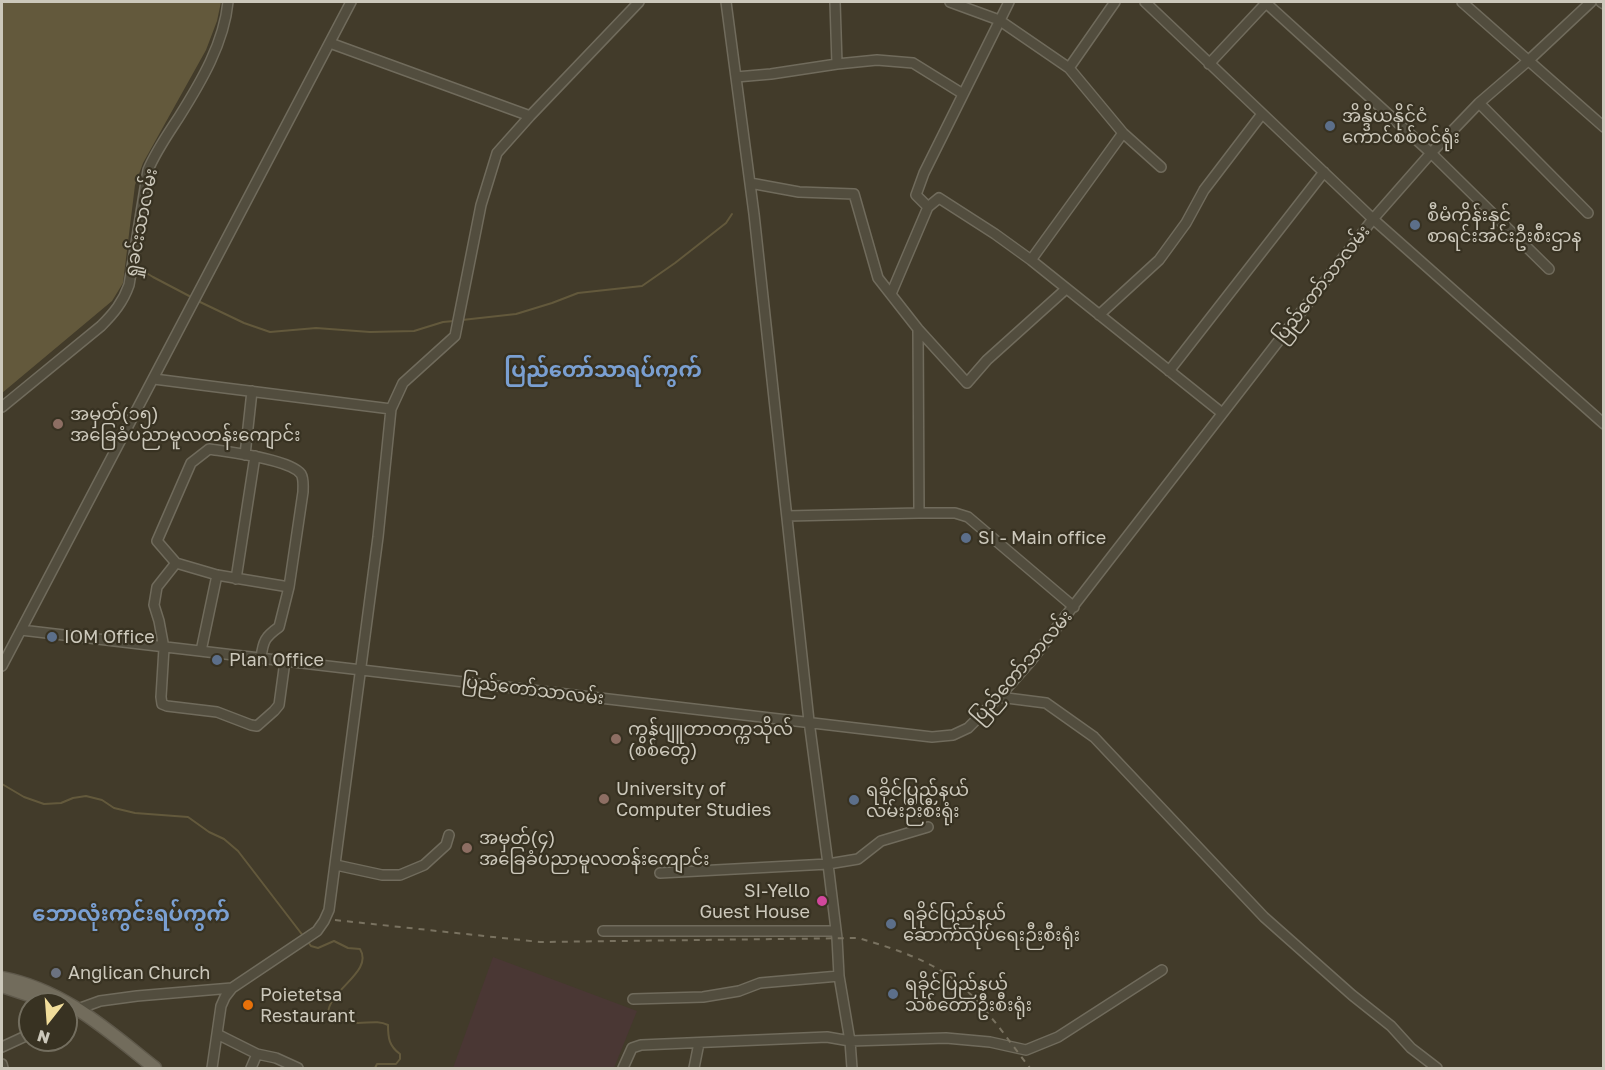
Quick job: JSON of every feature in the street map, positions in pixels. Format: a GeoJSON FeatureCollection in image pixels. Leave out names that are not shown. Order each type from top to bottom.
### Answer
{"type":"FeatureCollection","features":[{"type":"Feature","properties":{"kind":"main road"},"geometry":{"type":"LineString","coordinates":[[2,978],[14,980],[45,992]]}},
{"type":"Feature","properties":{"kind":"main road"},"geometry":{"type":"LineString","coordinates":[[2,986],[22,992]]}},
{"type":"Feature","properties":{"kind":"main road"},"geometry":{"type":"LineString","coordinates":[[78,1014],[90,1016],[155,1068]]}},
{"type":"Feature","properties":{"kind":"main road"},"geometry":{"type":"LineString","coordinates":[[78,1017],[143,1068]]}},
{"type":"Feature","properties":{"kind":"street","name":"ရှုခင်းသာလမ်း"},"geometry":{"type":"LineString","coordinates":[[2,407],[101,326],[116,310],[126,294],[148,170],[213,55],[223,30],[228,2]]}},
{"type":"Feature","properties":{"kind":"street"},"geometry":{"type":"LineString","coordinates":[[2,666],[351,2]]}},
{"type":"Feature","properties":{"kind":"street"},"geometry":{"type":"LineString","coordinates":[[212,1068],[221,1006],[225,997],[232,988],[321,927],[329,910],[378,537],[391,409],[403,383],[455,336],[481,205],[497,153],[639,2]]}},
{"type":"Feature","properties":{"kind":"street"},"geometry":{"type":"LineString","coordinates":[[726,2],[750,183],[809,722],[852,1068]]}},
{"type":"Feature","properties":{"kind":"street"},"geometry":{"type":"LineString","coordinates":[[836,2],[837,64]]}},
{"type":"Feature","properties":{"kind":"street"},"geometry":{"type":"LineString","coordinates":[[950,2],[999,20],[1070,68],[1123,133],[1161,167]]}},
{"type":"Feature","properties":{"kind":"street"},"geometry":{"type":"LineString","coordinates":[[928,207],[916,195],[924,173],[1010,2]]}},
{"type":"Feature","properties":{"kind":"street"},"geometry":{"type":"LineString","coordinates":[[1070,68],[1115,2]]}},
{"type":"Feature","properties":{"kind":"street"},"geometry":{"type":"LineString","coordinates":[[1145,2],[1373,219],[1604,424]]}},
{"type":"Feature","properties":{"kind":"street"},"geometry":{"type":"LineString","coordinates":[[1209,64],[1267,2],[1431,153],[1549,269]]}},
{"type":"Feature","properties":{"kind":"street"},"geometry":{"type":"LineString","coordinates":[[1462,2],[1604,127]]}},
{"type":"Feature","properties":{"kind":"street","name":"ပြည်တော်သာလမ်း"},"geometry":{"type":"LineString","coordinates":[[21,630],[942,737],[953,735],[969,728],[1030,662],[1373,219],[1479,103],[1591,2]]}},
{"type":"Feature","properties":{"kind":"street"},"geometry":{"type":"LineString","coordinates":[[330,43],[530,116]]}},
{"type":"Feature","properties":{"kind":"street"},"geometry":{"type":"LineString","coordinates":[[736,77],[877,60],[913,63],[963,94]]}},
{"type":"Feature","properties":{"kind":"street"},"geometry":{"type":"LineString","coordinates":[[1479,103],[1588,213]]}},
{"type":"Feature","properties":{"kind":"street"},"geometry":{"type":"LineString","coordinates":[[1099,315],[1159,260],[1186,223],[1204,190],[1262,114]]}},
{"type":"Feature","properties":{"kind":"street"},"geometry":{"type":"LineString","coordinates":[[1031,260],[1123,133]]}},
{"type":"Feature","properties":{"kind":"street"},"geometry":{"type":"LineString","coordinates":[[1169,370],[1324,172]]}},
{"type":"Feature","properties":{"kind":"street"},"geometry":{"type":"LineString","coordinates":[[750,183],[799,192],[854,194],[878,278],[918,329],[967,383],[987,360],[1066,289]]}},
{"type":"Feature","properties":{"kind":"street"},"geometry":{"type":"LineString","coordinates":[[891,294],[928,207],[939,198],[1031,260],[1222,413]]}},
{"type":"Feature","properties":{"kind":"street"},"geometry":{"type":"LineString","coordinates":[[918,329],[919,513]]}},
{"type":"Feature","properties":{"kind":"street"},"geometry":{"type":"LineString","coordinates":[[154,379],[391,409]]}},
{"type":"Feature","properties":{"kind":"street"},"geometry":{"type":"LineString","coordinates":[[245,454],[252,391]]}},
{"type":"Feature","properties":{"kind":"street"},"geometry":{"type":"LineString","coordinates":[[261,658],[263,644],[268,634],[279,627],[289,587],[303,479],[300,472],[290,466],[255,456],[209,449],[191,463],[157,541],[176,563],[217,575],[289,587]]}},
{"type":"Feature","properties":{"kind":"street"},"geometry":{"type":"LineString","coordinates":[[236,579],[255,456]]}},
{"type":"Feature","properties":{"kind":"street"},"geometry":{"type":"LineString","coordinates":[[787,516],[955,513],[968,517],[1074,607]]}},
{"type":"Feature","properties":{"kind":"street"},"geometry":{"type":"LineString","coordinates":[[176,563],[157,587],[154,605],[164,648],[162,704],[217,711],[257,726],[279,705],[285,661]]}},
{"type":"Feature","properties":{"kind":"street"},"geometry":{"type":"LineString","coordinates":[[201,651],[217,575]]}},
{"type":"Feature","properties":{"kind":"street"},"geometry":{"type":"LineString","coordinates":[[999,697],[1046,703],[1094,737],[1264,917],[1352,995],[1391,1026],[1411,1048],[1437,1068]]}},
{"type":"Feature","properties":{"kind":"street"},"geometry":{"type":"LineString","coordinates":[[660,873],[828,864],[858,859],[881,841],[928,827]]}},
{"type":"Feature","properties":{"kind":"street"},"geometry":{"type":"LineString","coordinates":[[336,865],[382,875],[400,875],[424,865],[446,845],[449,835]]}},
{"type":"Feature","properties":{"kind":"street"},"geometry":{"type":"LineString","coordinates":[[603,931],[836,931]]}},
{"type":"Feature","properties":{"kind":"street"},"geometry":{"type":"LineString","coordinates":[[623,1068],[632,1048],[641,1045],[826,1036],[850,1041],[946,1038],[990,1042],[1026,1050],[1058,1037],[1162,970]]}},
{"type":"Feature","properties":{"kind":"street"},"geometry":{"type":"LineString","coordinates":[[633,999],[703,997],[739,991],[760,983],[839,976]]}},
{"type":"Feature","properties":{"kind":"street"},"geometry":{"type":"LineString","coordinates":[[78,1009],[100,1001],[232,988]]}},
{"type":"Feature","properties":{"kind":"street"},"geometry":{"type":"LineString","coordinates":[[217,1034],[257,1054],[276,1058],[298,1068]]}},
{"type":"Feature","properties":{"kind":"street"},"geometry":{"type":"LineString","coordinates":[[2,1047],[18,1040]]}},
{"type":"Feature","properties":{"kind":"street"},"geometry":{"type":"LineString","coordinates":[[694,1068],[699,1043]]}},
{"type":"Feature","properties":{"kind":"street"},"geometry":{"type":"LineString","coordinates":[[250,1068],[257,1054]]}},
{"type":"Feature","properties":{"kind":"street"},"geometry":{"type":"LineString","coordinates":[[2,1064],[3,1068]]}},
{"type":"Feature","properties":{"kind":"shaded area"},"geometry":{"type":"Polygon","coordinates":[[[2,2],[221,2],[217,21],[206,50],[143,163],[135,185],[123,283],[112,301],[2,393],[2,2]]]}},
{"type":"Feature","properties":{"kind":"shaded area"},"geometry":{"type":"Polygon","coordinates":[[[493,957],[637,1011],[614,1068],[453,1068],[493,957]]]}},
{"type":"Feature","properties":{"kind":"waterway"},"geometry":{"type":"LineString","coordinates":[[462,320],[516,314],[578,293],[642,286],[726,223],[732,214]]}},
{"type":"Feature","properties":{"kind":"waterway"},"geometry":{"type":"LineString","coordinates":[[135,266],[193,298]]}},
{"type":"Feature","properties":{"kind":"waterway"},"geometry":{"type":"LineString","coordinates":[[198,301],[244,323],[270,332],[316,328],[370,332],[414,331],[454,321]]}},
{"type":"Feature","properties":{"kind":"waterway"},"geometry":{"type":"LineString","coordinates":[[2,784],[24,797],[44,804],[61,803],[86,796],[102,800],[114,808],[135,813],[188,817],[209,832],[224,839],[238,851],[304,937]]}},
{"type":"Feature","properties":{"kind":"waterway"},"geometry":{"type":"LineString","coordinates":[[308,942],[311,946],[318,948],[334,941],[348,948],[360,949],[363,957],[361,965],[335,997],[328,1014],[350,1022],[377,1022],[388,1025],[390,1041],[393,1048],[400,1054],[400,1059],[396,1064],[377,1064],[375,1068]]}},
{"type":"Feature","properties":{"kind":"railway"},"geometry":{"type":"LineString","coordinates":[[335,920],[540,942],[858,938],[910,955],[954,979],[978,1002],[1030,1068]]}},
{"type":"Feature","properties":{"kind":"place","name":"အိန္ဒိယနိုင်ငံ ကောင်စစ်ဝင်ရုံး"},"geometry":{"type":"Point","coordinates":[1330,126]}},
{"type":"Feature","properties":{"kind":"place","name":"စီမံကိန်းနှင့် စာရင်းအင်းဦးစီးဌာန"},"geometry":{"type":"Point","coordinates":[1415,225]}},
{"type":"Feature","properties":{"kind":"place","name":"အမှတ်(၁၅) အခြေခံပညာမူလတန်းကျောင်း"},"geometry":{"type":"Point","coordinates":[58,424]}},
{"type":"Feature","properties":{"kind":"place","name":"SI - Main office"},"geometry":{"type":"Point","coordinates":[966,538]}},
{"type":"Feature","properties":{"kind":"place","name":"IOM Office"},"geometry":{"type":"Point","coordinates":[52,637]}},
{"type":"Feature","properties":{"kind":"place","name":"Plan Office"},"geometry":{"type":"Point","coordinates":[217,660]}},
{"type":"Feature","properties":{"kind":"place","name":"ကွန်ပျူတာတက္ကသိုလ် (စစ်တွေ)"},"geometry":{"type":"Point","coordinates":[616,739]}},
{"type":"Feature","properties":{"kind":"place","name":"University of Computer Studies"},"geometry":{"type":"Point","coordinates":[604,799]}},
{"type":"Feature","properties":{"kind":"place","name":"ရခိုင်ပြည်နယ် လမ်းဉီးစီးရုံး"},"geometry":{"type":"Point","coordinates":[854,800]}},
{"type":"Feature","properties":{"kind":"place","name":"အမှတ်(၄) အခြေခံပညာမူလတန်းကျောင်း"},"geometry":{"type":"Point","coordinates":[467,848]}},
{"type":"Feature","properties":{"kind":"place","name":"SI-Yello Guest House"},"geometry":{"type":"Point","coordinates":[822,901]}},
{"type":"Feature","properties":{"kind":"place","name":"ရခိုင်ပြည်နယ် ဆောက်လုပ်ရေးဉီးစီးရုံး"},"geometry":{"type":"Point","coordinates":[891,924]}},
{"type":"Feature","properties":{"kind":"place","name":"Anglican Church"},"geometry":{"type":"Point","coordinates":[56,973]}},
{"type":"Feature","properties":{"kind":"place","name":"ရခိုင်ပြည်နယ် သစ်တောဦးစီးရုံး"},"geometry":{"type":"Point","coordinates":[893,994]}},
{"type":"Feature","properties":{"kind":"place","name":"Poietetsa Restaurant"},"geometry":{"type":"Point","coordinates":[248,1005]}},
{"type":"Feature","properties":{"kind":"district","name":"ပြည်တော်သာရပ်ကွက်"},"geometry":{"type":"Point","coordinates":[603,370]}},
{"type":"Feature","properties":{"kind":"district","name":"ဘောလုံးကွင်းရပ်ကွက်"},"geometry":{"type":"Point","coordinates":[131,914]}}]}
